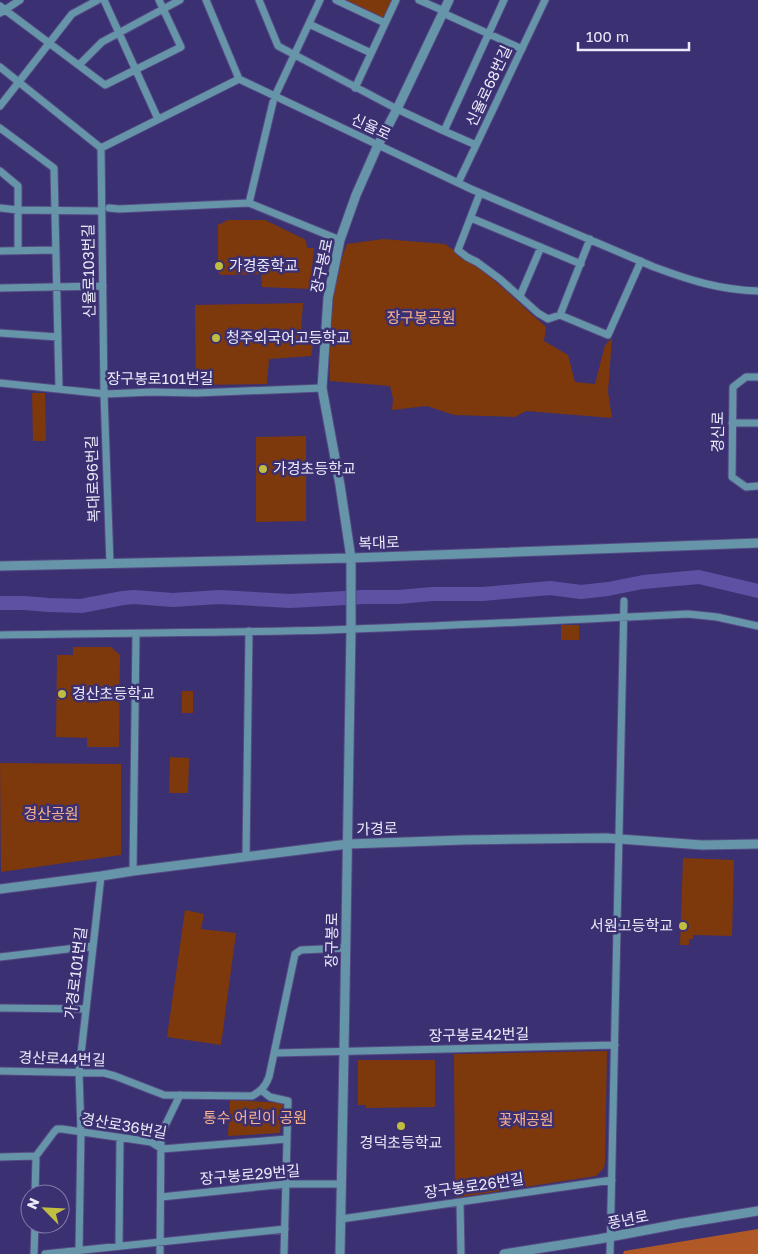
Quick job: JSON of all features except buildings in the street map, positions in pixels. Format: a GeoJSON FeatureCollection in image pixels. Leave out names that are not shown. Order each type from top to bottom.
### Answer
{"type":"FeatureCollection","features":[{"type":"Feature","properties":{"kind":"street"},"geometry":{"type":"LineString","coordinates":[[20,0],[2,9],[105,85],[181,47],[159,0]]}},
{"type":"Feature","properties":{"kind":"street"},"geometry":{"type":"LineString","coordinates":[[0,106],[72,14],[98,0]]}},
{"type":"Feature","properties":{"kind":"street"},"geometry":{"type":"LineString","coordinates":[[104,0],[158,119]]}},
{"type":"Feature","properties":{"kind":"street"},"geometry":{"type":"LineString","coordinates":[[79,65],[102,42],[180,0]]}},
{"type":"Feature","properties":{"kind":"street"},"geometry":{"type":"LineString","coordinates":[[0,67],[101,148],[239,79],[206,0]]}},
{"type":"Feature","properties":{"kind":"street"},"geometry":{"type":"LineString","coordinates":[[259,0],[278,46],[397,110],[476,145]]}},
{"type":"Feature","properties":{"kind":"street"},"geometry":{"type":"LineString","coordinates":[[249,203],[274,99],[320,0]]}},
{"type":"Feature","properties":{"kind":"street"},"geometry":{"type":"LineString","coordinates":[[336,0],[386,23]]}},
{"type":"Feature","properties":{"kind":"street"},"geometry":{"type":"LineString","coordinates":[[355,88],[396,0]]}},
{"type":"Feature","properties":{"kind":"street"},"geometry":{"type":"LineString","coordinates":[[419,0],[522,49]]}},
{"type":"Feature","properties":{"kind":"street","name":"장구봉로"},"geometry":{"type":"LineString","coordinates":[[340,1254],[351,572],[340,485],[322,388],[328,298],[340,240],[356,195],[378,145],[397,110],[449,0]]}},
{"type":"Feature","properties":{"kind":"street"},"geometry":{"type":"LineString","coordinates":[[444,131],[504,0]]}},
{"type":"Feature","properties":{"kind":"street","name":"신율로68번길"},"geometry":{"type":"LineString","coordinates":[[458,183],[545,0]]}},
{"type":"Feature","properties":{"kind":"street"},"geometry":{"type":"LineString","coordinates":[[309,24],[371,53]]}},
{"type":"Feature","properties":{"kind":"street","name":"신율로"},"geometry":{"type":"LineString","coordinates":[[239,79],[274,99],[480,193],[640,261],[705,285],[758,291]]}},
{"type":"Feature","properties":{"kind":"street"},"geometry":{"type":"LineString","coordinates":[[0,128],[54,168],[59,388]]}},
{"type":"Feature","properties":{"kind":"street","name":"신율로103번길"},"geometry":{"type":"LineString","coordinates":[[101,148],[104,394]]}},
{"type":"Feature","properties":{"kind":"street"},"geometry":{"type":"LineString","coordinates":[[0,171],[18,186],[18,251]]}},
{"type":"Feature","properties":{"kind":"street"},"geometry":{"type":"LineString","coordinates":[[480,193],[458,250],[477,262],[538,313],[548,319],[560,315],[608,335],[640,261]]}},
{"type":"Feature","properties":{"kind":"street"},"geometry":{"type":"LineString","coordinates":[[110,208],[249,203],[340,240]]}},
{"type":"Feature","properties":{"kind":"street"},"geometry":{"type":"LineString","coordinates":[[0,208],[101,211]]}},
{"type":"Feature","properties":{"kind":"street"},"geometry":{"type":"LineString","coordinates":[[471,218],[580,264]]}},
{"type":"Feature","properties":{"kind":"street"},"geometry":{"type":"LineString","coordinates":[[560,315],[590,239]]}},
{"type":"Feature","properties":{"kind":"street"},"geometry":{"type":"LineString","coordinates":[[520,296],[541,247]]}},
{"type":"Feature","properties":{"kind":"street"},"geometry":{"type":"LineString","coordinates":[[0,251],[56,250]]}},
{"type":"Feature","properties":{"kind":"street"},"geometry":{"type":"LineString","coordinates":[[0,288],[103,286]]}},
{"type":"Feature","properties":{"kind":"street"},"geometry":{"type":"LineString","coordinates":[[0,333],[58,337]]}},
{"type":"Feature","properties":{"kind":"street","name":"경신로"},"geometry":{"type":"LineString","coordinates":[[758,377],[746,377],[733,387],[732,423],[732,477],[746,486],[758,486]]}},
{"type":"Feature","properties":{"kind":"street","name":"장구봉로101번길"},"geometry":{"type":"LineString","coordinates":[[0,382],[104,394],[152,392],[196,394],[322,388]]}},
{"type":"Feature","properties":{"kind":"street","name":"복대로96번길"},"geometry":{"type":"LineString","coordinates":[[104,394],[110,564]]}},
{"type":"Feature","properties":{"kind":"street"},"geometry":{"type":"LineString","coordinates":[[732,423],[758,423]]}},
{"type":"Feature","properties":{"kind":"street","name":"복대로"},"geometry":{"type":"LineString","coordinates":[[0,566],[350,558],[758,543]]}},
{"type":"Feature","properties":{"kind":"street"},"geometry":{"type":"LineString","coordinates":[[610,1254],[624,601]]}},
{"type":"Feature","properties":{"kind":"street"},"geometry":{"type":"LineString","coordinates":[[0,635],[136,634],[351,628],[688,614],[717,617],[758,626]]}},
{"type":"Feature","properties":{"kind":"street"},"geometry":{"type":"LineString","coordinates":[[246,857],[249,631]]}},
{"type":"Feature","properties":{"kind":"street"},"geometry":{"type":"LineString","coordinates":[[133,871],[136,634]]}},
{"type":"Feature","properties":{"kind":"street","name":"가경로"},"geometry":{"type":"LineString","coordinates":[[0,889],[348,844],[606,838],[702,845],[758,844]]}},
{"type":"Feature","properties":{"kind":"street","name":"가경로101번길"},"geometry":{"type":"LineString","coordinates":[[79,1250],[81,1132],[79,1072],[101,876]]}},
{"type":"Feature","properties":{"kind":"street"},"geometry":{"type":"LineString","coordinates":[[0,957],[93,946]]}},
{"type":"Feature","properties":{"kind":"street"},"geometry":{"type":"LineString","coordinates":[[284,1254],[288,1100],[270,1097],[261,1090],[269,1077],[275,1053],[295,954],[301,950],[346,948]]}},
{"type":"Feature","properties":{"kind":"street"},"geometry":{"type":"LineString","coordinates":[[0,1008],[86,1009]]}},
{"type":"Feature","properties":{"kind":"street","name":"장구봉로42번길"},"geometry":{"type":"LineString","coordinates":[[275,1053],[615,1045]]}},
{"type":"Feature","properties":{"kind":"street","name":"경산로44번길"},"geometry":{"type":"LineString","coordinates":[[0,1071],[104,1073],[164,1095],[252,1096],[261,1090]]}},
{"type":"Feature","properties":{"kind":"street"},"geometry":{"type":"LineString","coordinates":[[160,1254],[161,1134],[180,1095]]}},
{"type":"Feature","properties":{"kind":"street","name":"경산로36번길"},"geometry":{"type":"LineString","coordinates":[[36,1156],[57,1129],[151,1142],[162,1149],[287,1139]]}},
{"type":"Feature","properties":{"kind":"street"},"geometry":{"type":"LineString","coordinates":[[119,1246],[120,1138]]}},
{"type":"Feature","properties":{"kind":"street"},"geometry":{"type":"LineString","coordinates":[[0,1157],[36,1156],[35,1184]]}},
{"type":"Feature","properties":{"kind":"street","name":"장구봉로26번길"},"geometry":{"type":"LineString","coordinates":[[341,1219],[612,1180]]}},
{"type":"Feature","properties":{"kind":"street","name":"장구봉로29번길"},"geometry":{"type":"LineString","coordinates":[[161,1197],[286,1184],[342,1184]]}},
{"type":"Feature","properties":{"kind":"street"},"geometry":{"type":"LineString","coordinates":[[460,1202],[461,1254]]}},
{"type":"Feature","properties":{"kind":"street","name":"풍년로"},"geometry":{"type":"LineString","coordinates":[[504,1254],[758,1211]]}},
{"type":"Feature","properties":{"kind":"street"},"geometry":{"type":"LineString","coordinates":[[45,1254],[285,1230]]}},
{"type":"Feature","properties":{"kind":"street"},"geometry":{"type":"LineString","coordinates":[[34,1254],[35,1234]]}},
{"type":"Feature","properties":{"kind":"green space"},"geometry":{"type":"Polygon","coordinates":[[[342,0],[393,0],[384,19],[342,0]]]}},
{"type":"Feature","properties":{"kind":"green space"},"geometry":{"type":"Polygon","coordinates":[[[228,220],[265,220],[306,240],[307,248],[314,248],[310,289],[262,287],[261,274],[221,275],[218,272],[218,225],[228,220]]]}},
{"type":"Feature","properties":{"kind":"green space","name":"장구봉공원"},"geometry":{"type":"Polygon","coordinates":[[[383,239],[445,244],[484,271],[546,327],[544,341],[568,355],[575,382],[595,384],[605,345],[612,338],[608,392],[612,418],[526,411],[515,417],[454,415],[427,406],[392,410],[393,399],[390,386],[330,381],[331,311],[341,260],[347,244],[383,239]]]}},
{"type":"Feature","properties":{"kind":"green space"},"geometry":{"type":"Polygon","coordinates":[[[303,303],[301,332],[315,334],[311,356],[269,359],[267,384],[196,385],[195,305],[303,303]]]}},
{"type":"Feature","properties":{"kind":"green space"},"geometry":{"type":"Polygon","coordinates":[[[32,393],[45,393],[46,441],[33,441],[32,393]]]}},
{"type":"Feature","properties":{"kind":"green space"},"geometry":{"type":"Polygon","coordinates":[[[306,436],[306,521],[256,522],[256,437],[306,436]]]}},
{"type":"Feature","properties":{"kind":"green space"},"geometry":{"type":"Polygon","coordinates":[[[561,625],[579,625],[579,640],[561,640],[561,625]]]}},
{"type":"Feature","properties":{"kind":"green space"},"geometry":{"type":"Polygon","coordinates":[[[73,647],[111,647],[120,655],[119,747],[87,747],[87,738],[56,737],[57,655],[73,655],[73,647]]]}},
{"type":"Feature","properties":{"kind":"green space"},"geometry":{"type":"Polygon","coordinates":[[[182,691],[193,691],[193,713],[182,713],[182,691]]]}},
{"type":"Feature","properties":{"kind":"green space"},"geometry":{"type":"Polygon","coordinates":[[[170,757],[189,758],[188,793],[169,793],[170,757]]]}},
{"type":"Feature","properties":{"kind":"green space","name":"경산공원"},"geometry":{"type":"Polygon","coordinates":[[[0,763],[121,764],[121,855],[1,872],[0,763]]]}},
{"type":"Feature","properties":{"kind":"green space"},"geometry":{"type":"Polygon","coordinates":[[[683,858],[734,860],[732,936],[693,935],[693,939],[689,939],[689,945],[680,945],[683,858]]]}},
{"type":"Feature","properties":{"kind":"green space"},"geometry":{"type":"Polygon","coordinates":[[[185,910],[204,914],[201,929],[236,933],[221,1045],[167,1037],[185,910]]]}},
{"type":"Feature","properties":{"kind":"green space","name":"꽃재공원"},"geometry":{"type":"Polygon","coordinates":[[[607,1051],[605,1162],[604,1168],[596,1176],[455,1198],[454,1054],[607,1051]]]}},
{"type":"Feature","properties":{"kind":"green space"},"geometry":{"type":"Polygon","coordinates":[[[358,1060],[435,1060],[435,1107],[366,1108],[366,1105],[358,1105],[358,1060]]]}},
{"type":"Feature","properties":{"kind":"green space","name":"통수 어린이 공원"},"geometry":{"type":"Polygon","coordinates":[[[230,1100],[283,1103],[280,1133],[228,1136],[230,1100]]]}},
{"type":"Feature","properties":{"kind":"shaded area"},"geometry":{"type":"Polygon","coordinates":[[[758,1229],[758,1254],[623,1254],[624,1251],[758,1229]]]}},
{"type":"Feature","properties":{"kind":"waterway"},"geometry":{"type":"LineString","coordinates":[[0,603],[81,606],[134,597],[173,600],[219,597],[290,601],[432,594],[483,594],[550,588],[581,592],[643,582],[699,577],[758,591]]}},
{"type":"Feature","properties":{"kind":"place","name":"가경중학교"},"geometry":{"type":"Point","coordinates":[219,266]}},
{"type":"Feature","properties":{"kind":"place","name":"청주외국어고등학교"},"geometry":{"type":"Point","coordinates":[216,338]}},
{"type":"Feature","properties":{"kind":"place","name":"가경초등학교"},"geometry":{"type":"Point","coordinates":[263,469]}},
{"type":"Feature","properties":{"kind":"place","name":"경산초등학교"},"geometry":{"type":"Point","coordinates":[62,694]}},
{"type":"Feature","properties":{"kind":"place","name":"서원고등학교"},"geometry":{"type":"Point","coordinates":[683,926]}},
{"type":"Feature","properties":{"kind":"place","name":"경덕초등학교"},"geometry":{"type":"Point","coordinates":[401,1126]}}]}
